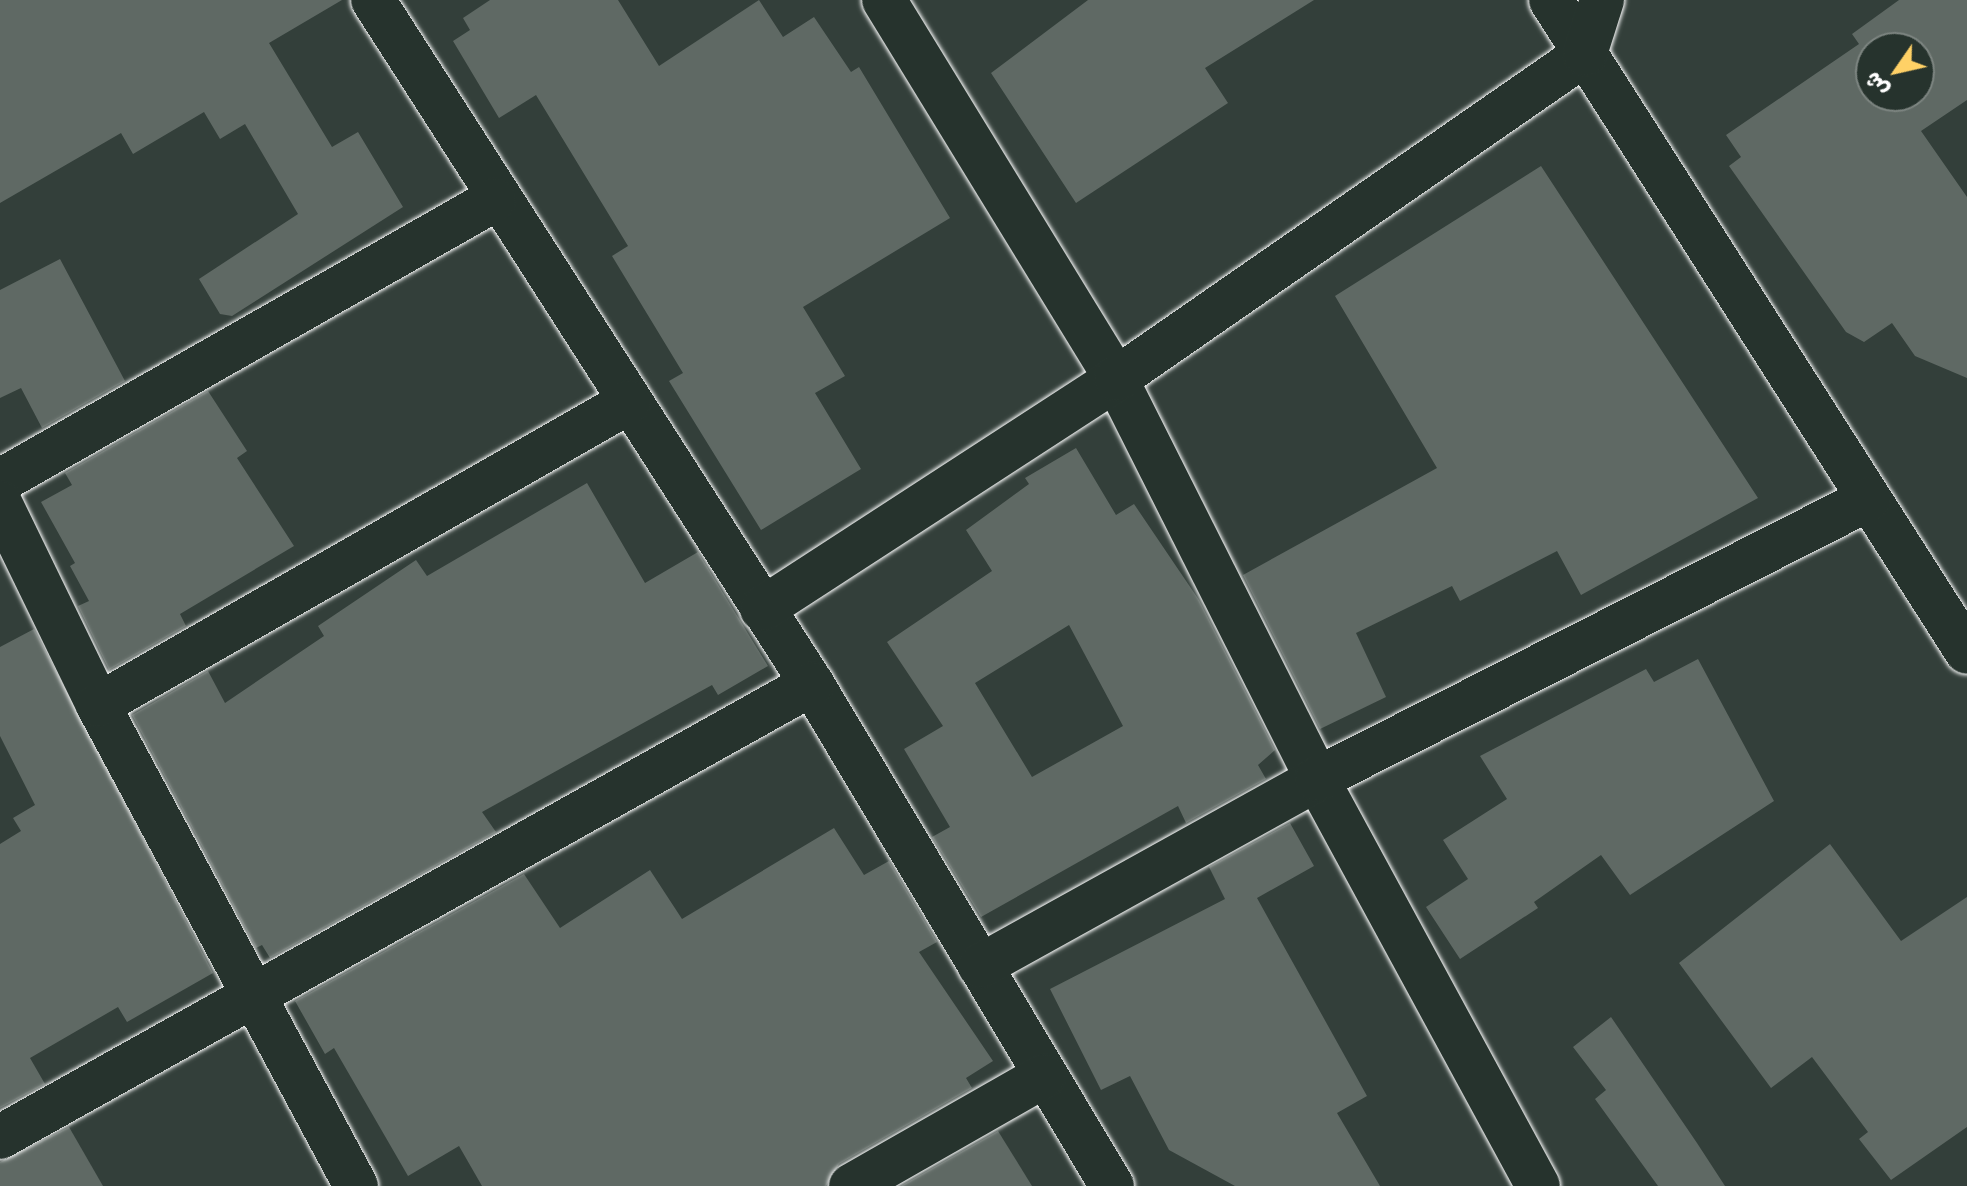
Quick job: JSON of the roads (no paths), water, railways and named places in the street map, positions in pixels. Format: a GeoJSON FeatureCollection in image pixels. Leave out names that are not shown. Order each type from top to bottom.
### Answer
{"type":"FeatureCollection","features":[{"type":"Feature","properties":{"kind":"street"},"geometry":{"type":"LineString","coordinates":[[373,0],[494,200],[812,684],[1112,1186]]}},
{"type":"Feature","properties":{"kind":"street"},"geometry":{"type":"LineString","coordinates":[[884,0],[1116,379],[1317,779],[1538,1186]]}},
{"type":"Feature","properties":{"kind":"street"},"geometry":{"type":"LineString","coordinates":[[1551,0],[1967,652]]}},
{"type":"Feature","properties":{"kind":"street"},"geometry":{"type":"LineString","coordinates":[[762,609],[1116,379],[1585,54],[1602,0]]}},
{"type":"Feature","properties":{"kind":"street"},"geometry":{"type":"LineString","coordinates":[[0,481],[494,200]]}},
{"type":"Feature","properties":{"kind":"street"},"geometry":{"type":"LineString","coordinates":[[98,705],[629,402]]}},
{"type":"Feature","properties":{"kind":"street"},"geometry":{"type":"LineString","coordinates":[[980,966],[1317,779],[1869,499]]}},
{"type":"Feature","properties":{"kind":"street"},"geometry":{"type":"LineString","coordinates":[[0,503],[98,705],[248,992],[356,1186]]}},
{"type":"Feature","properties":{"kind":"street"},"geometry":{"type":"LineString","coordinates":[[0,1137],[248,992],[812,684]]}},
{"type":"Feature","properties":{"kind":"street"},"geometry":{"type":"LineString","coordinates":[[851,1186],[1044,1076]]}}]}
